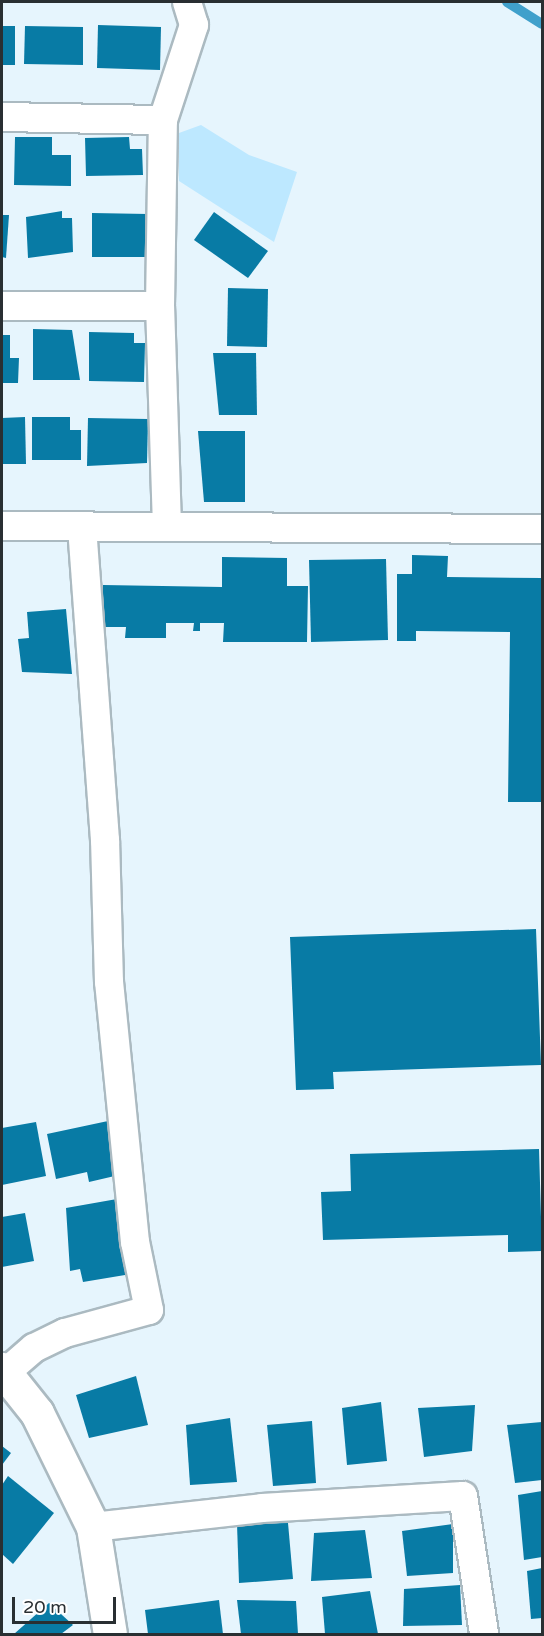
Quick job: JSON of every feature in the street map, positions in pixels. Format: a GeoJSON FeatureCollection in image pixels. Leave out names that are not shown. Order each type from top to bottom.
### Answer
{"type":"FeatureCollection","features":[{"type":"Feature","properties":{"kind":"street"},"geometry":{"type":"LineString","coordinates":[[167,527],[160,306],[163,120],[194,25],[187,2]]}},
{"type":"Feature","properties":{"kind":"street"},"geometry":{"type":"LineString","coordinates":[[2,117],[163,120]]}},
{"type":"Feature","properties":{"kind":"street"},"geometry":{"type":"LineString","coordinates":[[2,306],[160,306]]}},
{"type":"Feature","properties":{"kind":"street"},"geometry":{"type":"LineString","coordinates":[[2,526],[543,529]]}},
{"type":"Feature","properties":{"kind":"street"},"geometry":{"type":"LineString","coordinates":[[82,528],[105,840],[109,982],[135,1242],[149,1310],[65,1333],[34,1347],[3,1371],[37,1413],[93,1527],[110,1635]]}},
{"type":"Feature","properties":{"kind":"street"},"geometry":{"type":"LineString","coordinates":[[93,1527],[262,1508],[463,1496],[484,1635]]}},
{"type":"Feature","properties":{"kind":"shaded area"},"geometry":{"type":"Polygon","coordinates":[[[201,125],[249,155],[297,172],[274,242],[179,181],[179,133],[201,125]]]}},
{"type":"Feature","properties":{"kind":"building"},"geometry":{"type":"Polygon","coordinates":[[[98,25],[161,27],[160,70],[97,68],[98,25]]]}},
{"type":"Feature","properties":{"kind":"building"},"geometry":{"type":"Polygon","coordinates":[[[2,26],[15,26],[15,65],[2,65],[2,26]]]}},
{"type":"Feature","properties":{"kind":"building"},"geometry":{"type":"Polygon","coordinates":[[[25,26],[83,27],[83,65],[24,64],[25,26]]]}},
{"type":"Feature","properties":{"kind":"building"},"geometry":{"type":"Polygon","coordinates":[[[15,137],[52,137],[52,155],[71,155],[71,186],[14,185],[15,137]]]}},
{"type":"Feature","properties":{"kind":"building"},"geometry":{"type":"Polygon","coordinates":[[[129,137],[130,149],[142,149],[143,175],[86,176],[85,138],[129,137]]]}},
{"type":"Feature","properties":{"kind":"building"},"geometry":{"type":"Polygon","coordinates":[[[62,211],[62,218],[72,218],[73,252],[28,258],[26,217],[62,211]]]}},
{"type":"Feature","properties":{"kind":"building"},"geometry":{"type":"Polygon","coordinates":[[[214,212],[268,251],[248,278],[194,240],[214,212]]]}},
{"type":"Feature","properties":{"kind":"building"},"geometry":{"type":"Polygon","coordinates":[[[92,213],[148,214],[147,257],[92,257],[92,213]]]}},
{"type":"Feature","properties":{"kind":"building"},"geometry":{"type":"Polygon","coordinates":[[[2,215],[9,215],[6,258],[2,257],[2,215]]]}},
{"type":"Feature","properties":{"kind":"building"},"geometry":{"type":"Polygon","coordinates":[[[228,288],[268,289],[267,347],[227,346],[228,288]]]}},
{"type":"Feature","properties":{"kind":"building"},"geometry":{"type":"Polygon","coordinates":[[[33,329],[72,330],[80,380],[33,380],[33,329]]]}},
{"type":"Feature","properties":{"kind":"building"},"geometry":{"type":"Polygon","coordinates":[[[89,332],[134,333],[134,343],[145,343],[144,382],[89,381],[89,332]]]}},
{"type":"Feature","properties":{"kind":"building"},"geometry":{"type":"Polygon","coordinates":[[[2,335],[10,335],[10,358],[19,358],[18,383],[2,383],[2,335]]]}},
{"type":"Feature","properties":{"kind":"building"},"geometry":{"type":"Polygon","coordinates":[[[213,353],[256,353],[257,415],[219,415],[213,353]]]}},
{"type":"Feature","properties":{"kind":"building"},"geometry":{"type":"Polygon","coordinates":[[[25,417],[26,464],[2,464],[2,418],[25,417]]]}},
{"type":"Feature","properties":{"kind":"building"},"geometry":{"type":"Polygon","coordinates":[[[32,417],[70,417],[70,430],[81,430],[81,460],[32,460],[32,417]]]}},
{"type":"Feature","properties":{"kind":"building"},"geometry":{"type":"Polygon","coordinates":[[[88,418],[148,419],[147,463],[87,466],[88,418]]]}},
{"type":"Feature","properties":{"kind":"building"},"geometry":{"type":"Polygon","coordinates":[[[198,431],[245,431],[245,502],[204,502],[198,431]]]}},
{"type":"Feature","properties":{"kind":"building"},"geometry":{"type":"Polygon","coordinates":[[[412,555],[448,556],[447,577],[542,578],[542,802],[508,802],[510,632],[416,631],[416,641],[397,641],[397,574],[412,574],[412,555]]]}},
{"type":"Feature","properties":{"kind":"building"},"geometry":{"type":"Polygon","coordinates":[[[222,557],[287,558],[287,586],[308,586],[307,642],[223,642],[224,623],[200,623],[200,631],[193,631],[194,623],[166,623],[166,638],[125,638],[126,627],[102,627],[103,585],[222,587],[222,557]]]}},
{"type":"Feature","properties":{"kind":"building"},"geometry":{"type":"Polygon","coordinates":[[[386,559],[388,640],[311,642],[309,560],[386,559]]]}},
{"type":"Feature","properties":{"kind":"building"},"geometry":{"type":"Polygon","coordinates":[[[66,609],[72,674],[22,672],[18,639],[29,638],[27,612],[66,609]]]}},
{"type":"Feature","properties":{"kind":"building"},"geometry":{"type":"Polygon","coordinates":[[[536,929],[541,1065],[333,1072],[334,1089],[296,1090],[290,937],[536,929]]]}},
{"type":"Feature","properties":{"kind":"building"},"geometry":{"type":"Polygon","coordinates":[[[108,1121],[119,1175],[89,1182],[87,1172],[56,1179],[47,1134],[108,1121]]]}},
{"type":"Feature","properties":{"kind":"building"},"geometry":{"type":"Polygon","coordinates":[[[36,1122],[46,1176],[2,1185],[2,1128],[36,1122]]]}},
{"type":"Feature","properties":{"kind":"building"},"geometry":{"type":"Polygon","coordinates":[[[539,1149],[542,1251],[508,1252],[508,1235],[323,1240],[321,1192],[351,1191],[350,1154],[539,1149]]]}},
{"type":"Feature","properties":{"kind":"building"},"geometry":{"type":"Polygon","coordinates":[[[117,1199],[131,1274],[83,1282],[80,1269],[70,1271],[66,1208],[117,1199]]]}},
{"type":"Feature","properties":{"kind":"building"},"geometry":{"type":"Polygon","coordinates":[[[25,1213],[34,1261],[2,1267],[2,1217],[25,1213]]]}},
{"type":"Feature","properties":{"kind":"building"},"geometry":{"type":"Polygon","coordinates":[[[136,1376],[148,1425],[89,1438],[76,1395],[136,1376]]]}},
{"type":"Feature","properties":{"kind":"building"},"geometry":{"type":"Polygon","coordinates":[[[381,1402],[387,1461],[347,1465],[342,1408],[381,1402]]]}},
{"type":"Feature","properties":{"kind":"building"},"geometry":{"type":"Polygon","coordinates":[[[475,1405],[472,1451],[424,1457],[418,1408],[475,1405]]]}},
{"type":"Feature","properties":{"kind":"building"},"geometry":{"type":"Polygon","coordinates":[[[230,1418],[237,1482],[190,1485],[186,1425],[230,1418]]]}},
{"type":"Feature","properties":{"kind":"building"},"geometry":{"type":"Polygon","coordinates":[[[312,1421],[316,1483],[273,1486],[267,1425],[312,1421]]]}},
{"type":"Feature","properties":{"kind":"building"},"geometry":{"type":"Polygon","coordinates":[[[542,1422],[542,1480],[515,1483],[507,1425],[542,1422]]]}},
{"type":"Feature","properties":{"kind":"building"},"geometry":{"type":"Polygon","coordinates":[[[2,1446],[11,1453],[2,1465],[2,1446]]]}},
{"type":"Feature","properties":{"kind":"building"},"geometry":{"type":"Polygon","coordinates":[[[8,1476],[54,1513],[13,1564],[2,1554],[2,1485],[8,1476]]]}},
{"type":"Feature","properties":{"kind":"building"},"geometry":{"type":"Polygon","coordinates":[[[542,1491],[542,1557],[524,1560],[518,1495],[542,1491]]]}},
{"type":"Feature","properties":{"kind":"building"},"geometry":{"type":"Polygon","coordinates":[[[288,1523],[293,1579],[239,1583],[237,1524],[288,1523]]]}},
{"type":"Feature","properties":{"kind":"building"},"geometry":{"type":"Polygon","coordinates":[[[453,1524],[453,1573],[407,1576],[402,1531],[453,1524]]]}},
{"type":"Feature","properties":{"kind":"building"},"geometry":{"type":"Polygon","coordinates":[[[365,1530],[372,1578],[311,1581],[314,1533],[365,1530]]]}},
{"type":"Feature","properties":{"kind":"building"},"geometry":{"type":"Polygon","coordinates":[[[542,1568],[542,1618],[531,1619],[527,1571],[542,1568]]]}},
{"type":"Feature","properties":{"kind":"building"},"geometry":{"type":"Polygon","coordinates":[[[460,1585],[462,1625],[403,1626],[404,1589],[460,1585]]]}},
{"type":"Feature","properties":{"kind":"building"},"geometry":{"type":"Polygon","coordinates":[[[370,1591],[378,1634],[325,1634],[322,1597],[370,1591]]]}},
{"type":"Feature","properties":{"kind":"building"},"geometry":{"type":"Polygon","coordinates":[[[219,1600],[223,1634],[148,1634],[145,1610],[219,1600]]]}},
{"type":"Feature","properties":{"kind":"building"},"geometry":{"type":"Polygon","coordinates":[[[237,1600],[296,1601],[298,1634],[241,1634],[237,1600]]]}},
{"type":"Feature","properties":{"kind":"building"},"geometry":{"type":"Polygon","coordinates":[[[49,1603],[73,1625],[61,1634],[14,1634],[49,1603]]]}},
{"type":"Feature","properties":{"kind":"waterway"},"geometry":{"type":"LineString","coordinates":[[507,2],[542,24]]}}]}
